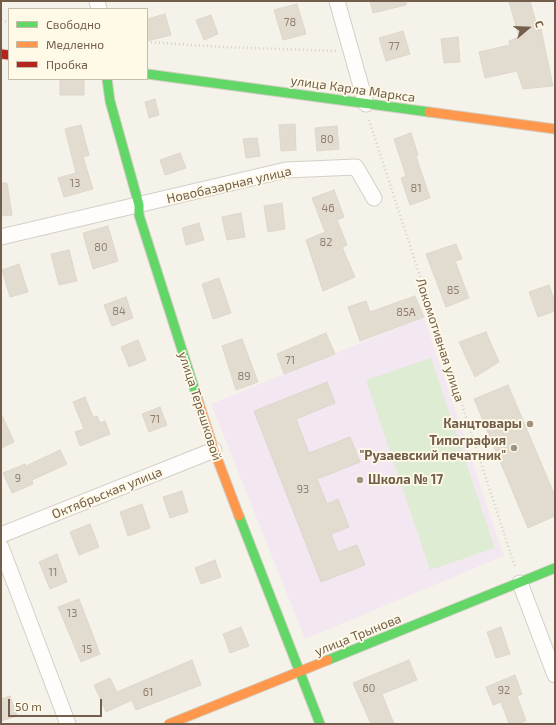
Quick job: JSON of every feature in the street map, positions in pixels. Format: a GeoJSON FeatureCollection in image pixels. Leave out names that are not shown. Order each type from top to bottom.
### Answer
{"type":"FeatureCollection","features":[{"type":"Feature","properties":{"kind":"street"},"geometry":{"type":"LineString","coordinates":[[337,1],[366,104]]}},
{"type":"Feature","properties":{"kind":"street","name":"улица Карла Маркса"},"geometry":{"type":"LineString","coordinates":[[148,74],[555,129]]}},
{"type":"Feature","properties":{"kind":"street","name":"улица Терешковой"},"geometry":{"type":"LineString","coordinates":[[107,80],[110,101],[139,205],[139,215],[214,450],[320,724]]}},
{"type":"Feature","properties":{"kind":"street","name":"Новобазарная улица"},"geometry":{"type":"LineString","coordinates":[[139,205],[286,170],[348,168],[356,168],[374,198]]}},
{"type":"Feature","properties":{"kind":"street"},"geometry":{"type":"LineString","coordinates":[[1,237],[139,205]]}},
{"type":"Feature","properties":{"kind":"street","name":"Октябрьская улица"},"geometry":{"type":"LineString","coordinates":[[1,535],[214,450]]}},
{"type":"Feature","properties":{"kind":"street"},"geometry":{"type":"LineString","coordinates":[[1,547],[68,724]]}},
{"type":"Feature","properties":{"kind":"street","name":"улица Трынова"},"geometry":{"type":"LineString","coordinates":[[169,724],[555,568]]}},
{"type":"Feature","properties":{"kind":"street"},"geometry":{"type":"LineString","coordinates":[[520,583],[555,675]]}},
{"type":"Feature","properties":{"kind":"path"},"geometry":{"type":"LineString","coordinates":[[148,42],[223,47],[351,51]]}},
{"type":"Feature","properties":{"kind":"path","name":"Локомотивная улица"},"geometry":{"type":"LineString","coordinates":[[366,104],[370,127],[520,583]]}},
{"type":"Feature","properties":{"kind":"shaded area","name":"Школа № 17"},"geometry":{"type":"Polygon","coordinates":[[[424,317],[504,556],[305,639],[211,404],[424,317]]]}},
{"type":"Feature","properties":{"kind":"green space"},"geometry":{"type":"Polygon","coordinates":[[[431,358],[495,548],[430,570],[366,380],[431,358]]]}},
{"type":"Feature","properties":{"kind":"building"},"geometry":{"type":"Polygon","coordinates":[[[370,1],[406,1],[406,5],[373,13],[370,1]]]}},
{"type":"Feature","properties":{"kind":"building"},"geometry":{"type":"Polygon","coordinates":[[[509,1],[530,1],[538,30],[541,29],[553,86],[523,89],[517,71],[485,78],[479,52],[510,45],[509,41],[519,37],[509,1]]]}},
{"type":"Feature","properties":{"kind":"building"},"geometry":{"type":"Polygon","coordinates":[[[297,4],[306,34],[283,40],[274,10],[297,4]]]}},
{"type":"Feature","properties":{"kind":"building"},"geometry":{"type":"Polygon","coordinates":[[[165,14],[171,35],[148,41],[148,19],[165,14]]]}},
{"type":"Feature","properties":{"kind":"building"},"geometry":{"type":"Polygon","coordinates":[[[211,15],[218,34],[204,40],[196,20],[211,15]]]}},
{"type":"Feature","properties":{"kind":"building"},"geometry":{"type":"Polygon","coordinates":[[[403,31],[410,54],[386,61],[379,38],[403,31]]]}},
{"type":"Feature","properties":{"kind":"building"},"geometry":{"type":"Polygon","coordinates":[[[458,37],[460,62],[444,63],[441,39],[458,37]]]}},
{"type":"Feature","properties":{"kind":"building"},"geometry":{"type":"Polygon","coordinates":[[[60,80],[84,80],[84,95],[60,95],[60,80]]]}},
{"type":"Feature","properties":{"kind":"building"},"geometry":{"type":"Polygon","coordinates":[[[155,99],[159,115],[149,118],[145,102],[155,99]]]}},
{"type":"Feature","properties":{"kind":"building"},"geometry":{"type":"Polygon","coordinates":[[[295,124],[296,150],[281,151],[279,125],[295,124]]]}},
{"type":"Feature","properties":{"kind":"building"},"geometry":{"type":"Polygon","coordinates":[[[81,125],[89,155],[83,157],[93,189],[64,197],[58,178],[76,173],[65,129],[81,125]]]}},
{"type":"Feature","properties":{"kind":"building"},"geometry":{"type":"Polygon","coordinates":[[[337,126],[339,149],[317,151],[315,128],[337,126]]]}},
{"type":"Feature","properties":{"kind":"building"},"geometry":{"type":"Polygon","coordinates":[[[411,133],[418,155],[416,156],[430,198],[410,205],[401,178],[406,176],[394,139],[411,133]]]}},
{"type":"Feature","properties":{"kind":"building"},"geometry":{"type":"Polygon","coordinates":[[[257,138],[260,156],[246,158],[243,139],[257,138]]]}},
{"type":"Feature","properties":{"kind":"building"},"geometry":{"type":"Polygon","coordinates":[[[180,153],[186,168],[165,175],[160,160],[180,153]]]}},
{"type":"Feature","properties":{"kind":"building"},"geometry":{"type":"Polygon","coordinates":[[[1,183],[7,183],[12,215],[1,216],[1,183]]]}},
{"type":"Feature","properties":{"kind":"building"},"geometry":{"type":"Polygon","coordinates":[[[334,190],[344,217],[337,220],[347,245],[342,247],[355,277],[323,291],[306,240],[325,232],[312,198],[334,190]]]}},
{"type":"Feature","properties":{"kind":"building"},"geometry":{"type":"Polygon","coordinates":[[[282,203],[285,229],[268,232],[264,206],[282,203]]]}},
{"type":"Feature","properties":{"kind":"building"},"geometry":{"type":"Polygon","coordinates":[[[241,213],[245,237],[227,240],[222,217],[241,213]]]}},
{"type":"Feature","properties":{"kind":"building"},"geometry":{"type":"Polygon","coordinates":[[[199,223],[204,240],[186,245],[182,228],[199,223]]]}},
{"type":"Feature","properties":{"kind":"building"},"geometry":{"type":"Polygon","coordinates":[[[108,226],[118,261],[93,269],[83,233],[108,226]]]}},
{"type":"Feature","properties":{"kind":"building"},"geometry":{"type":"Polygon","coordinates":[[[456,244],[462,259],[455,261],[469,298],[446,307],[426,254],[456,244]]]}},
{"type":"Feature","properties":{"kind":"building"},"geometry":{"type":"Polygon","coordinates":[[[69,250],[77,281],[59,285],[51,254],[69,250]]]}},
{"type":"Feature","properties":{"kind":"building"},"geometry":{"type":"Polygon","coordinates":[[[19,264],[28,292],[10,297],[2,270],[19,264]]]}},
{"type":"Feature","properties":{"kind":"building"},"geometry":{"type":"Polygon","coordinates":[[[219,278],[231,313],[213,319],[202,284],[219,278]]]}},
{"type":"Feature","properties":{"kind":"building"},"geometry":{"type":"Polygon","coordinates":[[[549,285],[555,302],[555,311],[538,317],[529,292],[549,285]]]}},
{"type":"Feature","properties":{"kind":"building"},"geometry":{"type":"Polygon","coordinates":[[[415,296],[424,317],[360,341],[348,307],[366,301],[370,312],[415,296]]]}},
{"type":"Feature","properties":{"kind":"building"},"geometry":{"type":"Polygon","coordinates":[[[126,297],[133,318],[112,326],[104,305],[126,297]]]}},
{"type":"Feature","properties":{"kind":"building"},"geometry":{"type":"Polygon","coordinates":[[[486,332],[499,362],[475,377],[459,342],[486,332]]]}},
{"type":"Feature","properties":{"kind":"building"},"geometry":{"type":"Polygon","coordinates":[[[326,333],[335,354],[284,374],[277,354],[326,333]]]}},
{"type":"Feature","properties":{"kind":"building"},"geometry":{"type":"Polygon","coordinates":[[[242,339],[258,382],[236,390],[222,346],[242,339]]]}},
{"type":"Feature","properties":{"kind":"building"},"geometry":{"type":"Polygon","coordinates":[[[138,340],[146,360],[129,367],[121,347],[138,340]]]}},
{"type":"Feature","properties":{"kind":"building"},"geometry":{"type":"Polygon","coordinates":[[[327,382],[335,403],[296,419],[309,453],[350,437],[360,462],[317,479],[327,504],[338,499],[349,527],[331,534],[338,552],[357,545],[365,565],[321,582],[254,411],[327,382]]]}},
{"type":"Feature","properties":{"kind":"building","name":"Типография \"Рузаевский печатник\""},"geometry":{"type":"Polygon","coordinates":[[[508,385],[555,496],[555,516],[528,528],[474,399],[508,385]]]}},
{"type":"Feature","properties":{"kind":"building"},"geometry":{"type":"Polygon","coordinates":[[[85,397],[93,417],[97,416],[100,423],[105,421],[110,434],[80,446],[75,432],[84,429],[73,402],[85,397]]]}},
{"type":"Feature","properties":{"kind":"building"},"geometry":{"type":"Polygon","coordinates":[[[160,407],[167,425],[149,432],[142,414],[160,407]]]}},
{"type":"Feature","properties":{"kind":"building"},"geometry":{"type":"Polygon","coordinates":[[[1,413],[14,442],[1,448],[1,413]]]}},
{"type":"Feature","properties":{"kind":"building"},"geometry":{"type":"Polygon","coordinates":[[[60,450],[67,464],[32,480],[33,484],[12,493],[3,473],[25,464],[26,466],[60,450]]]}},
{"type":"Feature","properties":{"kind":"building"},"geometry":{"type":"Polygon","coordinates":[[[182,491],[188,512],[170,518],[163,497],[182,491]]]}},
{"type":"Feature","properties":{"kind":"building"},"geometry":{"type":"Polygon","coordinates":[[[142,504],[150,528],[128,536],[120,512],[142,504]]]}},
{"type":"Feature","properties":{"kind":"building"},"geometry":{"type":"Polygon","coordinates":[[[90,524],[99,547],[79,555],[70,532],[90,524]]]}},
{"type":"Feature","properties":{"kind":"building"},"geometry":{"type":"Polygon","coordinates":[[[57,554],[67,582],[50,589],[39,562],[57,554]]]}},
{"type":"Feature","properties":{"kind":"building"},"geometry":{"type":"Polygon","coordinates":[[[215,560],[221,577],[201,584],[195,568],[215,560]]]}},
{"type":"Feature","properties":{"kind":"building"},"geometry":{"type":"Polygon","coordinates":[[[79,599],[100,654],[81,662],[58,607],[79,599]]]}},
{"type":"Feature","properties":{"kind":"building"},"geometry":{"type":"Polygon","coordinates":[[[241,627],[249,646],[230,653],[223,634],[241,627]]]}},
{"type":"Feature","properties":{"kind":"building"},"geometry":{"type":"Polygon","coordinates":[[[501,627],[510,654],[496,658],[487,632],[501,627]]]}},
{"type":"Feature","properties":{"kind":"building"},"geometry":{"type":"Polygon","coordinates":[[[192,660],[201,685],[136,710],[132,700],[106,712],[94,685],[110,678],[117,692],[192,660]]]}},
{"type":"Feature","properties":{"kind":"building"},"geometry":{"type":"Polygon","coordinates":[[[409,660],[417,680],[382,694],[394,724],[371,724],[353,683],[409,660]]]}},
{"type":"Feature","properties":{"kind":"building"},"geometry":{"type":"Polygon","coordinates":[[[515,675],[522,694],[517,696],[526,721],[517,724],[509,724],[501,702],[493,705],[486,687],[515,675]]]}},
{"type":"Feature","properties":{"kind":"building"},"geometry":{"type":"Polygon","coordinates":[[[10,696],[17,716],[1,721],[1,699],[10,696]]]}},
{"type":"Feature","properties":{"kind":"traffic: fast"},"geometry":{"type":"LineString","coordinates":[[148,74],[429,112]]}},
{"type":"Feature","properties":{"kind":"traffic: fast"},"geometry":{"type":"LineString","coordinates":[[107,80],[110,101],[139,205],[139,215],[197,397]]}},
{"type":"Feature","properties":{"kind":"traffic: fast"},"geometry":{"type":"LineString","coordinates":[[239,516],[320,724]]}},
{"type":"Feature","properties":{"kind":"traffic: fast"},"geometry":{"type":"LineString","coordinates":[[328,660],[555,568]]}},
{"type":"Feature","properties":{"kind":"traffic: slow"},"geometry":{"type":"LineString","coordinates":[[429,112],[555,129]]}},
{"type":"Feature","properties":{"kind":"traffic: slow"},"geometry":{"type":"LineString","coordinates":[[197,397],[214,450],[239,516]]}},
{"type":"Feature","properties":{"kind":"traffic: slow"},"geometry":{"type":"LineString","coordinates":[[169,724],[328,660]]}},
{"type":"Feature","properties":{"kind":"traffic: jam"},"geometry":{"type":"LineString","coordinates":[[1,54],[8,55]]}},
{"type":"Feature","properties":{"kind":"place","name":"Канцтовары"},"geometry":{"type":"Point","coordinates":[530,424]}},
{"type":"Feature","properties":{"kind":"place","name":"Типография \"Рузаевский печатник\""},"geometry":{"type":"Point","coordinates":[514,448]}},
{"type":"Feature","properties":{"kind":"place","name":"Школа № 17"},"geometry":{"type":"Point","coordinates":[360,480]}}]}
